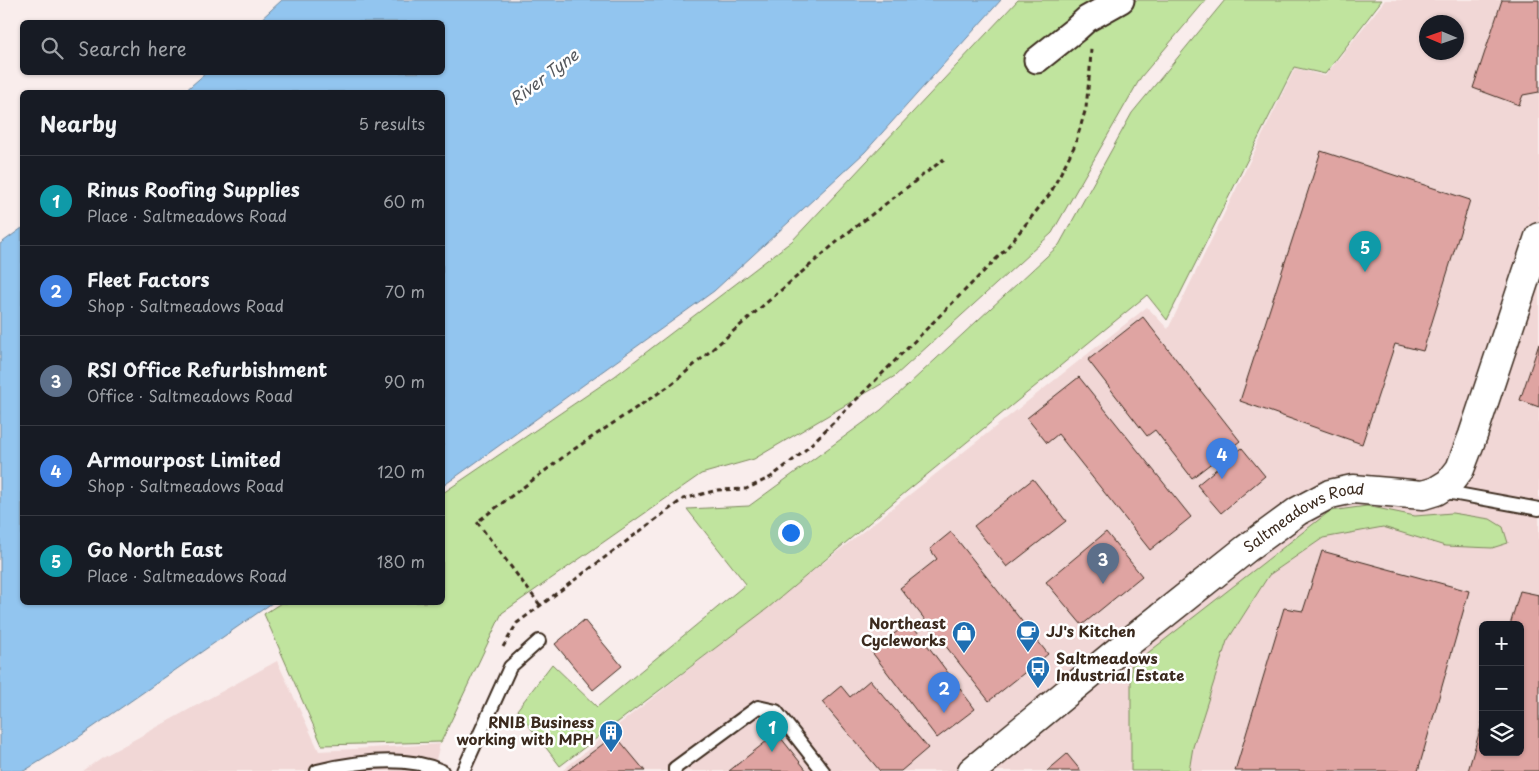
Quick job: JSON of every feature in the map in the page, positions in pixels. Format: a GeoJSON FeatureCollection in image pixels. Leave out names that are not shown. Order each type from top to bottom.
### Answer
{"type":"FeatureCollection","features":[{"type":"Feature","properties":{"kind":"street"},"geometry":{"type":"LineString","coordinates":[[1037,60],[1087,19],[1121,0]]}},
{"type":"Feature","properties":{"kind":"street"},"geometry":{"type":"LineString","coordinates":[[1436,491],[1449,483],[1460,469],[1539,237]]}},
{"type":"Feature","properties":{"kind":"street","name":"Saltmeadows Road"},"geometry":{"type":"LineString","coordinates":[[972,771],[1121,648],[1298,511],[1330,494],[1353,489],[1409,495],[1423,495],[1436,491]]}},
{"type":"Feature","properties":{"kind":"lane"},"geometry":{"type":"LineString","coordinates":[[1436,491],[1539,509]]}},
{"type":"Feature","properties":{"kind":"lane"},"geometry":{"type":"LineString","coordinates":[[463,771],[510,667],[539,641]]}},
{"type":"Feature","properties":{"kind":"lane"},"geometry":{"type":"LineString","coordinates":[[675,771],[675,768],[758,707],[776,711],[823,771]]}},
{"type":"Feature","properties":{"kind":"lane"},"geometry":{"type":"LineString","coordinates":[[317,771],[346,765],[390,761],[430,766],[442,771]]}},
{"type":"Feature","properties":{"kind":"path"},"geometry":{"type":"LineString","coordinates":[[502,649],[517,623],[683,499],[718,490],[746,488],[771,477],[801,454],[1005,250],[1050,194],[1075,145],[1086,108],[1090,69],[1092,38],[1087,19]]}},
{"type":"Feature","properties":{"kind":"path"},"geometry":{"type":"LineString","coordinates":[[540,605],[477,522],[570,452],[672,384],[845,235],[944,159]]}},
{"type":"Feature","properties":{"kind":"shaded area"},"geometry":{"type":"Polygon","coordinates":[[[1385,0],[1539,0],[1539,771],[562,771],[1147,307],[1168,329],[1295,68],[1325,76],[1385,0]]]}},
{"type":"Feature","properties":{"kind":"shaded area"},"geometry":{"type":"Polygon","coordinates":[[[277,661],[319,751],[440,744],[433,771],[83,771],[101,758],[277,661]]]}},
{"type":"Feature","properties":{"kind":"green space"},"geometry":{"type":"Polygon","coordinates":[[[1018,0],[1206,0],[1141,77],[1052,233],[895,376],[754,459],[701,474],[502,613],[441,742],[322,745],[264,614],[278,605],[445,605],[445,492],[615,376],[792,241],[1018,0]]]}},
{"type":"Feature","properties":{"kind":"green space"},"geometry":{"type":"Polygon","coordinates":[[[1225,0],[1382,0],[1325,74],[1294,67],[1167,320],[1147,295],[907,491],[768,608],[560,766],[517,710],[552,664],[597,707],[746,584],[687,509],[749,506],[881,410],[1059,245],[1132,113],[1225,0]]]}},
{"type":"Feature","properties":{"kind":"green space"},"geometry":{"type":"Polygon","coordinates":[[[1367,506],[1415,516],[1452,513],[1490,519],[1503,527],[1508,543],[1492,548],[1445,546],[1383,527],[1323,538],[1269,575],[1227,641],[1193,747],[1189,771],[1131,771],[1131,666],[1330,511],[1367,506]]]}},
{"type":"Feature","properties":{"kind":"water","name":"River Tyne"},"geometry":{"type":"Polygon","coordinates":[[[282,0],[1001,0],[865,152],[714,291],[445,485],[445,90],[186,90],[204,75],[445,75],[445,20],[260,20],[282,0]]]}},
{"type":"Feature","properties":{"kind":"water"},"geometry":{"type":"Polygon","coordinates":[[[20,229],[20,605],[269,605],[76,739],[24,771],[0,771],[0,244],[20,229]]]}},
{"type":"Feature","properties":{"kind":"building"},"geometry":{"type":"Polygon","coordinates":[[[1502,0],[1539,0],[1539,92],[1523,95],[1519,105],[1473,88],[1502,0]]]}},
{"type":"Feature","properties":{"kind":"building"},"geometry":{"type":"Polygon","coordinates":[[[1321,151],[1470,200],[1423,351],[1395,344],[1362,444],[1240,401],[1321,151]]]}},
{"type":"Feature","properties":{"kind":"building"},"geometry":{"type":"Polygon","coordinates":[[[1143,317],[1240,441],[1192,478],[1155,430],[1147,436],[1088,360],[1143,317]]]}},
{"type":"Feature","properties":{"kind":"building"},"geometry":{"type":"Polygon","coordinates":[[[1539,344],[1539,407],[1520,400],[1539,344]]]}},
{"type":"Feature","properties":{"kind":"building"},"geometry":{"type":"Polygon","coordinates":[[[1079,377],[1191,517],[1150,550],[1058,434],[1047,443],[1027,418],[1079,377]]]}},
{"type":"Feature","properties":{"kind":"building"},"geometry":{"type":"Polygon","coordinates":[[[1242,448],[1265,476],[1221,513],[1197,485],[1242,448]]]}},
{"type":"Feature","properties":{"kind":"building"},"geometry":{"type":"Polygon","coordinates":[[[1033,479],[1066,521],[1007,567],[974,526],[1033,479]]]}},
{"type":"Feature","properties":{"kind":"building"},"geometry":{"type":"Polygon","coordinates":[[[951,532],[1048,654],[989,701],[900,588],[937,559],[930,549],[951,532]]]}},
{"type":"Feature","properties":{"kind":"building"},"geometry":{"type":"Polygon","coordinates":[[[1106,532],[1142,576],[1082,625],[1046,582],[1106,532]]]}},
{"type":"Feature","properties":{"kind":"building"},"geometry":{"type":"Polygon","coordinates":[[[1322,551],[1469,591],[1418,771],[1235,771],[1284,608],[1303,611],[1322,551]]]}},
{"type":"Feature","properties":{"kind":"building"},"geometry":{"type":"Polygon","coordinates":[[[1520,591],[1539,595],[1539,771],[1468,771],[1479,734],[1479,756],[1524,756],[1524,621],[1511,621],[1520,591]]]}},
{"type":"Feature","properties":{"kind":"building"},"geometry":{"type":"Polygon","coordinates":[[[584,620],[622,666],[593,690],[555,644],[584,620]]]}},
{"type":"Feature","properties":{"kind":"building"},"geometry":{"type":"Polygon","coordinates":[[[910,622],[975,709],[937,738],[871,651],[910,622]]]}},
{"type":"Feature","properties":{"kind":"building"},"geometry":{"type":"Polygon","coordinates":[[[870,680],[928,748],[901,771],[880,771],[822,702],[841,686],[850,697],[870,680]]]}},
{"type":"Feature","properties":{"kind":"building"},"geometry":{"type":"Polygon","coordinates":[[[777,733],[807,771],[729,771],[777,733]]]}},
{"type":"Feature","properties":{"kind":"building","name":"RNIB Business working with MPH"},"geometry":{"type":"Polygon","coordinates":[[[615,735],[645,771],[567,771],[615,735]]]}},
{"type":"Feature","properties":{"kind":"building"},"geometry":{"type":"Polygon","coordinates":[[[1067,754],[1081,771],[1047,771],[1067,754]]]}},
{"type":"Feature","properties":{"kind":"place","name":"Go North East"},"geometry":{"type":"Point","coordinates":[1365,272]}},
{"type":"Feature","properties":{"kind":"place","name":"Armourpost Limited"},"geometry":{"type":"Point","coordinates":[1222,479]}},
{"type":"Feature","properties":{"kind":"place","name":"RSI Office Refurbishment"},"geometry":{"type":"Point","coordinates":[1103,584]}},
{"type":"Feature","properties":{"kind":"place","name":"JJ's Kitchen"},"geometry":{"type":"Point","coordinates":[1028,653]}},
{"type":"Feature","properties":{"kind":"place","name":"Northeast Cycleworks"},"geometry":{"type":"Point","coordinates":[964,654]}},
{"type":"Feature","properties":{"kind":"place","name":"Saltmeadows Industrial Estate"},"geometry":{"type":"Point","coordinates":[1038,689]}},
{"type":"Feature","properties":{"kind":"place","name":"Fleet Factors"},"geometry":{"type":"Point","coordinates":[944,713]}},
{"type":"Feature","properties":{"kind":"place","name":"Rinus Roofing Supplies"},"geometry":{"type":"Point","coordinates":[772,752]}},
{"type":"Feature","properties":{"kind":"place","name":"RNIB Business working with MPH"},"geometry":{"type":"Point","coordinates":[611,753]}}]}
